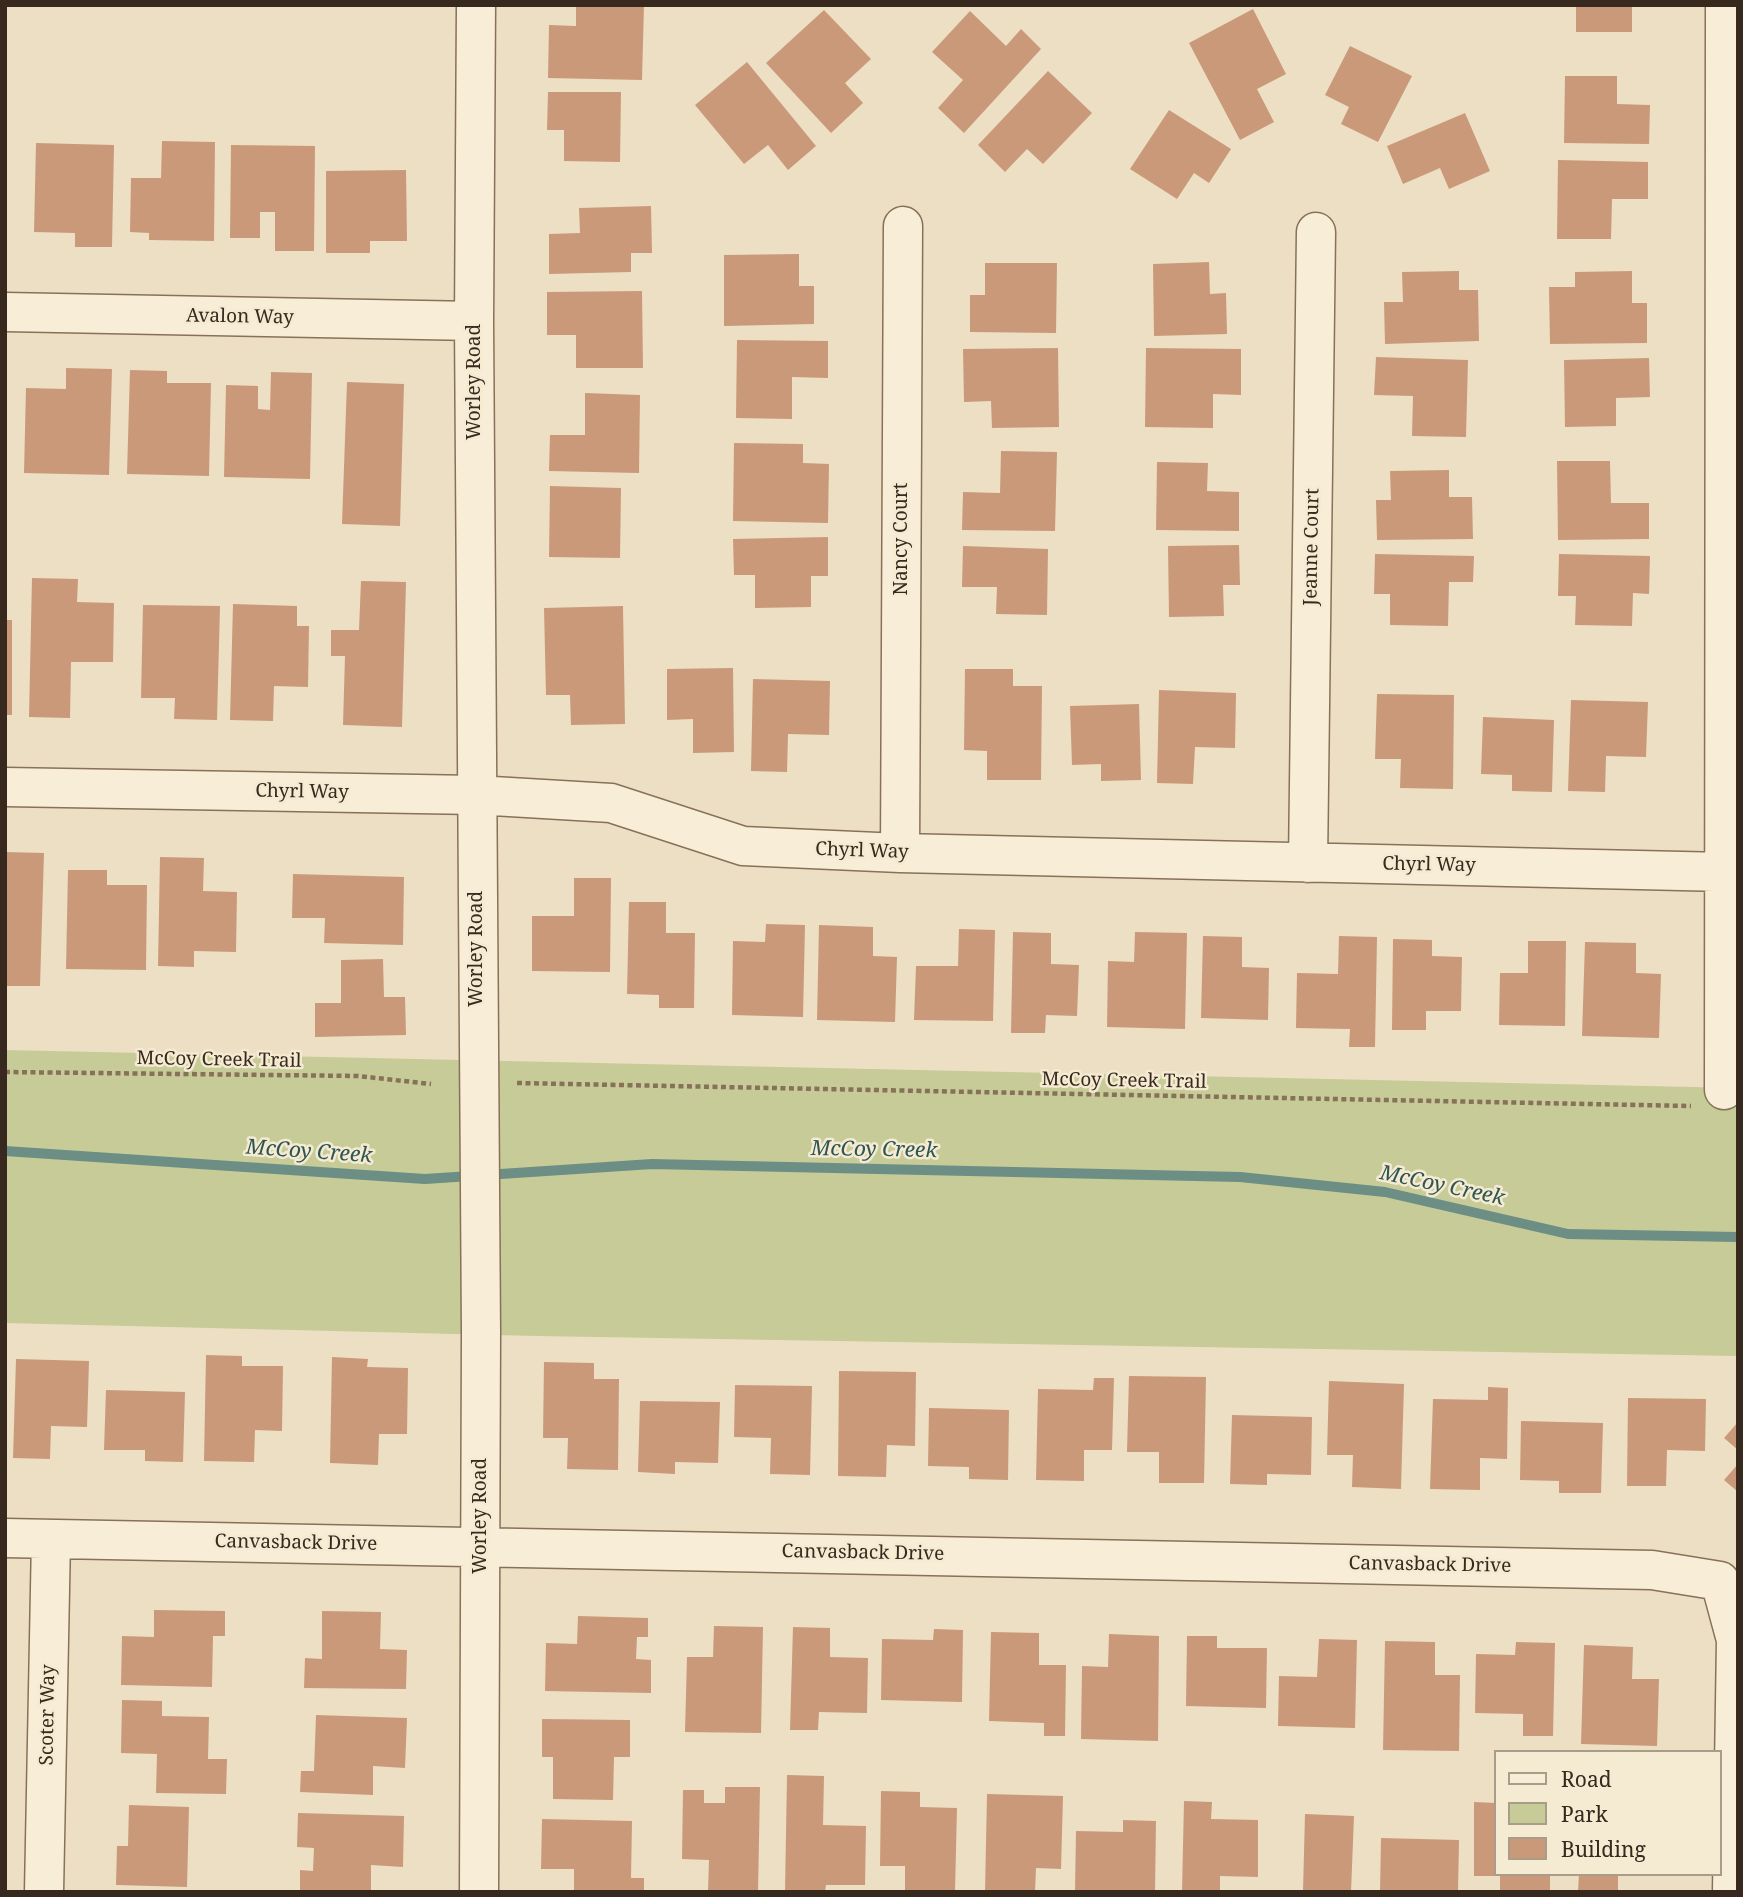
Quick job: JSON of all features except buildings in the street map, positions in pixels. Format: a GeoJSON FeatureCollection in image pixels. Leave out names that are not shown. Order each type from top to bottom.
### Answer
{"type":"FeatureCollection","features":[{"type":"Feature","properties":{"kind":"street","name":"Worley Road"},"geometry":{"type":"LineString","coordinates":[[476,5],[476,795],[494,1091],[481,1332],[479,1892]]}},
{"type":"Feature","properties":{"kind":"street"},"geometry":{"type":"LineString","coordinates":[[1711,1098],[1725,872],[1725,5]]}},
{"type":"Feature","properties":{"kind":"street","name":"Nancy Court"},"geometry":{"type":"LineString","coordinates":[[900,853],[903,226]]}},
{"type":"Feature","properties":{"kind":"street","name":"Jeanne Court"},"geometry":{"type":"LineString","coordinates":[[1308,863],[1316,232]]}},
{"type":"Feature","properties":{"kind":"street","name":"Avalon Way"},"geometry":{"type":"LineString","coordinates":[[5,312],[474,321]]}},
{"type":"Feature","properties":{"kind":"street","name":"Chyrl Way"},"geometry":{"type":"LineString","coordinates":[[5,787],[476,795],[611,803],[743,846],[900,853],[1725,872]]}},
{"type":"Feature","properties":{"kind":"street","name":"Canvasback Drive"},"geometry":{"type":"LineString","coordinates":[[5,1538],[481,1545],[1651,1570],[1720,1581],[1736,1640],[1732,1892]]}},
{"type":"Feature","properties":{"kind":"street","name":"Scoter Way"},"geometry":{"type":"LineString","coordinates":[[44,1892],[51,1539]]}},
{"type":"Feature","properties":{"kind":"path","name":"McCoy Creek Trail"},"geometry":{"type":"LineString","coordinates":[[5,1072],[358,1076],[431,1084]]}},
{"type":"Feature","properties":{"kind":"path","name":"McCoy Creek Trail"},"geometry":{"type":"LineString","coordinates":[[494,1091],[1711,1098]]}},
{"type":"Feature","properties":{"kind":"green space"},"geometry":{"type":"Polygon","coordinates":[[[5,1050],[1738,1088],[1738,1356],[537,1336],[5,1323],[5,1050]]]}},
{"type":"Feature","properties":{"kind":"waterway","name":"McCoy Creek"},"geometry":{"type":"LineString","coordinates":[[5,1151],[425,1179],[652,1164],[1240,1177],[1385,1192],[1568,1234],[1738,1237]]}}]}
